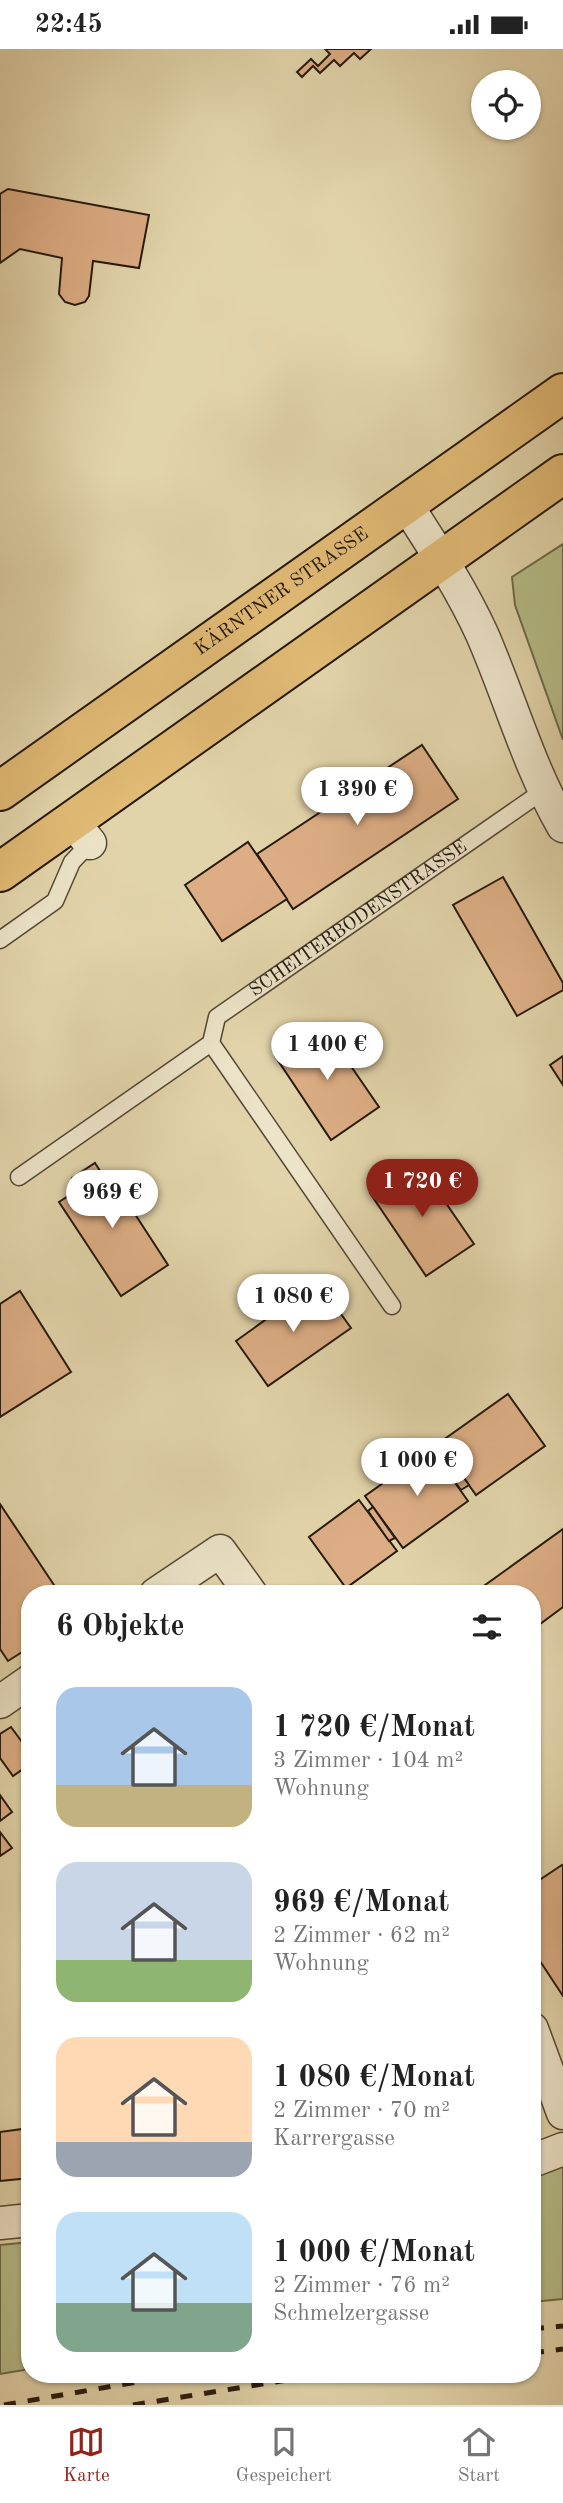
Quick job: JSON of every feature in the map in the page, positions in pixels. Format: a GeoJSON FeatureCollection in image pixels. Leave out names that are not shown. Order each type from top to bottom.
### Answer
{"type":"FeatureCollection","features":[{"type":"Feature","properties":{"kind":"main road","name":"KÄRNTNER STRASSE"},"geometry":{"type":"LineString","coordinates":[[0,791],[563,393]]}},
{"type":"Feature","properties":{"kind":"main road"},"geometry":{"type":"LineString","coordinates":[[0,872],[81,832],[443,560],[563,474]]}},
{"type":"Feature","properties":{"kind":"street"},"geometry":{"type":"LineString","coordinates":[[406,504],[443,560],[481,633],[543,791],[563,826]]}},
{"type":"Feature","properties":{"kind":"street"},"geometry":{"type":"LineString","coordinates":[[169,1585],[220,1551],[245,1585]]}},
{"type":"Feature","properties":{"kind":"street"},"geometry":{"type":"LineString","coordinates":[[0,1702],[21,1687]]}},
{"type":"Feature","properties":{"kind":"street"},"geometry":{"type":"LineString","coordinates":[[541,2053],[563,2113]]}},
{"type":"Feature","properties":{"kind":"street"},"geometry":{"type":"LineString","coordinates":[[541,2158],[563,2150]]}},
{"type":"Feature","properties":{"kind":"street"},"geometry":{"type":"LineString","coordinates":[[0,2223],[21,2221]]}},
{"type":"Feature","properties":{"kind":"lane","name":"SCHEITERBODENSTRASSE"},"geometry":{"type":"LineString","coordinates":[[211,1043],[217,1017],[543,791]]}},
{"type":"Feature","properties":{"kind":"lane"},"geometry":{"type":"LineString","coordinates":[[0,940],[55,901],[72,862],[81,832]]}},
{"type":"Feature","properties":{"kind":"lane"},"geometry":{"type":"LineString","coordinates":[[19,1177],[211,1043],[392,1305]]}},
{"type":"Feature","properties":{"kind":"green space"},"geometry":{"type":"Polygon","coordinates":[[[563,544],[563,740],[515,605],[512,577],[563,544]]]}},
{"type":"Feature","properties":{"kind":"green space"},"geometry":{"type":"Polygon","coordinates":[[[563,2163],[563,2299],[541,2301],[541,2171],[563,2163]]]}},
{"type":"Feature","properties":{"kind":"green space"},"geometry":{"type":"Polygon","coordinates":[[[21,2243],[21,2370],[0,2374],[0,2245],[21,2243]]]}},
{"type":"Feature","properties":{"kind":"building"},"geometry":{"type":"Polygon","coordinates":[[[325,49],[371,49],[360,59],[354,53],[340,66],[334,60],[320,73],[313,66],[302,77],[297,72],[311,59],[318,66],[330,54],[325,49]]]}},
{"type":"Feature","properties":{"kind":"building"},"geometry":{"type":"Polygon","coordinates":[[[8,189],[149,215],[139,268],[93,261],[89,296],[85,302],[75,305],[65,302],[59,294],[62,258],[20,249],[0,263],[0,194],[8,189]]]}},
{"type":"Feature","properties":{"kind":"building"},"geometry":{"type":"Polygon","coordinates":[[[422,745],[458,799],[293,909],[257,854],[422,745]]]}},
{"type":"Feature","properties":{"kind":"building"},"geometry":{"type":"Polygon","coordinates":[[[248,842],[287,899],[222,941],[185,885],[248,842]]]}},
{"type":"Feature","properties":{"kind":"building"},"geometry":{"type":"Polygon","coordinates":[[[503,877],[563,983],[563,990],[517,1016],[453,905],[503,877]]]}},
{"type":"Feature","properties":{"kind":"building"},"geometry":{"type":"Polygon","coordinates":[[[322,1024],[379,1107],[331,1140],[275,1056],[322,1024]]]}},
{"type":"Feature","properties":{"kind":"building"},"geometry":{"type":"Polygon","coordinates":[[[563,1056],[563,1085],[550,1065],[563,1056]]]}},
{"type":"Feature","properties":{"kind":"building"},"geometry":{"type":"Polygon","coordinates":[[[417,1161],[474,1244],[426,1276],[370,1193],[417,1161]]]}},
{"type":"Feature","properties":{"kind":"building"},"geometry":{"type":"Polygon","coordinates":[[[95,1163],[102,1174],[107,1171],[168,1265],[121,1296],[59,1202],[79,1189],[72,1178],[95,1163]]]}},
{"type":"Feature","properties":{"kind":"building"},"geometry":{"type":"Polygon","coordinates":[[[318,1282],[351,1328],[268,1386],[236,1341],[318,1282]]]}},
{"type":"Feature","properties":{"kind":"building"},"geometry":{"type":"Polygon","coordinates":[[[20,1291],[71,1372],[0,1417],[0,1304],[20,1291]]]}},
{"type":"Feature","properties":{"kind":"building"},"geometry":{"type":"Polygon","coordinates":[[[508,1394],[545,1446],[476,1495],[439,1443],[508,1394]]]}},
{"type":"Feature","properties":{"kind":"building"},"geometry":{"type":"Polygon","coordinates":[[[431,1449],[468,1501],[403,1548],[365,1496],[431,1449]]]}},
{"type":"Feature","properties":{"kind":"building"},"geometry":{"type":"Polygon","coordinates":[[[449,1457],[469,1485],[461,1490],[441,1463],[449,1457]]]}},
{"type":"Feature","properties":{"kind":"building"},"geometry":{"type":"Polygon","coordinates":[[[359,1500],[397,1551],[350,1585],[344,1585],[309,1537],[359,1500]]]}},
{"type":"Feature","properties":{"kind":"building"},"geometry":{"type":"Polygon","coordinates":[[[0,1504],[54,1585],[21,1585],[21,1653],[8,1661],[0,1649],[0,1504]]]}},
{"type":"Feature","properties":{"kind":"building"},"geometry":{"type":"Polygon","coordinates":[[[373,1507],[395,1538],[389,1541],[368,1511],[373,1507]]]}},
{"type":"Feature","properties":{"kind":"building"},"geometry":{"type":"Polygon","coordinates":[[[563,1529],[563,1607],[541,1623],[541,1585],[485,1585],[563,1529]]]}},
{"type":"Feature","properties":{"kind":"building"},"geometry":{"type":"Polygon","coordinates":[[[11,1727],[21,1741],[21,1770],[13,1776],[0,1758],[0,1734],[11,1727]]]}},
{"type":"Feature","properties":{"kind":"building"},"geometry":{"type":"Polygon","coordinates":[[[0,1795],[12,1812],[0,1821],[0,1795]]]}},
{"type":"Feature","properties":{"kind":"building"},"geometry":{"type":"Polygon","coordinates":[[[0,1832],[12,1848],[0,1856],[0,1832]]]}},
{"type":"Feature","properties":{"kind":"building"},"geometry":{"type":"Polygon","coordinates":[[[562,1865],[563,1996],[541,1963],[541,1879],[562,1865]]]}},
{"type":"Feature","properties":{"kind":"building"},"geometry":{"type":"Polygon","coordinates":[[[21,2129],[21,2179],[0,2181],[0,2132],[21,2129]]]}},
{"type":"Feature","properties":{"kind":"railway"},"geometry":{"type":"LineString","coordinates":[[541,2328],[563,2326]]}},
{"type":"Feature","properties":{"kind":"railway"},"geometry":{"type":"LineString","coordinates":[[541,2352],[563,2349]]}},
{"type":"Feature","properties":{"kind":"railway"},"geometry":{"type":"LineString","coordinates":[[4,2405],[131,2383]]}},
{"type":"Feature","properties":{"kind":"railway"},"geometry":{"type":"LineString","coordinates":[[133,2405],[269,2383]]}}]}
